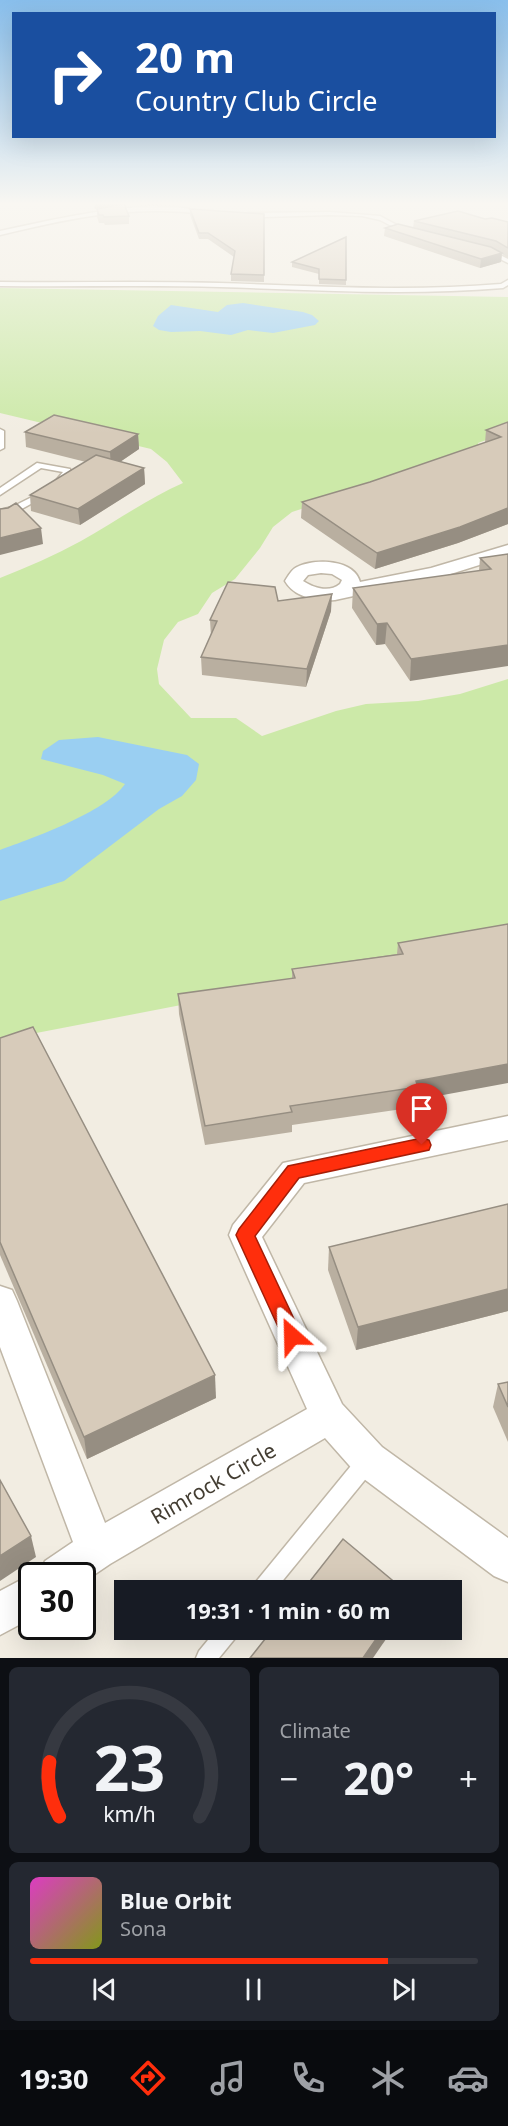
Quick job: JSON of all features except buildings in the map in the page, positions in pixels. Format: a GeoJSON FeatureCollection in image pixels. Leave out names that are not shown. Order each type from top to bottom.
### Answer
{"type":"FeatureCollection","features":[{"type":"Feature","properties":{"kind":"street"},"geometry":{"type":"LineString","coordinates":[[345,590],[434,573],[508,550]]}},
{"type":"Feature","properties":{"kind":"street"},"geometry":{"type":"LineString","coordinates":[[508,1128],[294,1172],[245,1235],[329,1416],[369,1460],[508,1562]]}},
{"type":"Feature","properties":{"kind":"street"},"geometry":{"type":"LineString","coordinates":[[0,1301],[96,1550]]}},
{"type":"Feature","properties":{"kind":"street","name":"Rimrock Circle"},"geometry":{"type":"LineString","coordinates":[[78,1562],[329,1416]]}},
{"type":"Feature","properties":{"kind":"street"},"geometry":{"type":"LineString","coordinates":[[0,1615],[18,1603]]}},
{"type":"Feature","properties":{"kind":"lane"},"geometry":{"type":"LineString","coordinates":[[0,284],[464,290],[504,286],[508,282]]}},
{"type":"Feature","properties":{"kind":"lane"},"geometry":{"type":"LineString","coordinates":[[0,431],[0,448]]}},
{"type":"Feature","properties":{"kind":"lane"},"geometry":{"type":"LineString","coordinates":[[0,492],[40,465],[67,471],[66,476],[37,498],[0,513]]}},
{"type":"Feature","properties":{"kind":"lane"},"geometry":{"type":"LineString","coordinates":[[270,1580],[369,1460]]}},
{"type":"Feature","properties":{"kind":"lane"},"geometry":{"type":"LineString","coordinates":[[206,1658],[221,1640]]}},
{"type":"Feature","properties":{"kind":"green space"},"geometry":{"type":"Polygon","coordinates":[[[0,288],[508,297],[508,432],[478,443],[480,448],[452,460],[292,512],[273,527],[260,548],[235,579],[212,593],[198,614],[178,622],[164,640],[157,669],[159,684],[191,718],[236,718],[262,736],[336,711],[366,704],[418,701],[460,694],[508,679],[508,942],[0,1040],[0,578],[71,546],[183,483],[167,462],[151,449],[0,413],[0,288]]]}},
{"type":"Feature","properties":{"kind":"water"},"geometry":{"type":"Polygon","coordinates":[[[243,303],[303,312],[319,321],[315,325],[273,333],[248,330],[231,335],[200,331],[171,332],[159,330],[153,326],[158,316],[171,305],[218,312],[227,305],[243,303]]]}},
{"type":"Feature","properties":{"kind":"water"},"geometry":{"type":"Polygon","coordinates":[[[98,737],[187,755],[199,764],[196,780],[182,796],[159,809],[64,881],[0,901],[0,850],[86,814],[116,794],[125,784],[103,775],[41,759],[43,751],[59,740],[98,737]]]}},
{"type":"Feature","properties":{"kind":"route"},"geometry":{"type":"LineString","coordinates":[[292,1336],[245,1235],[294,1172],[422,1145]]}}]}
